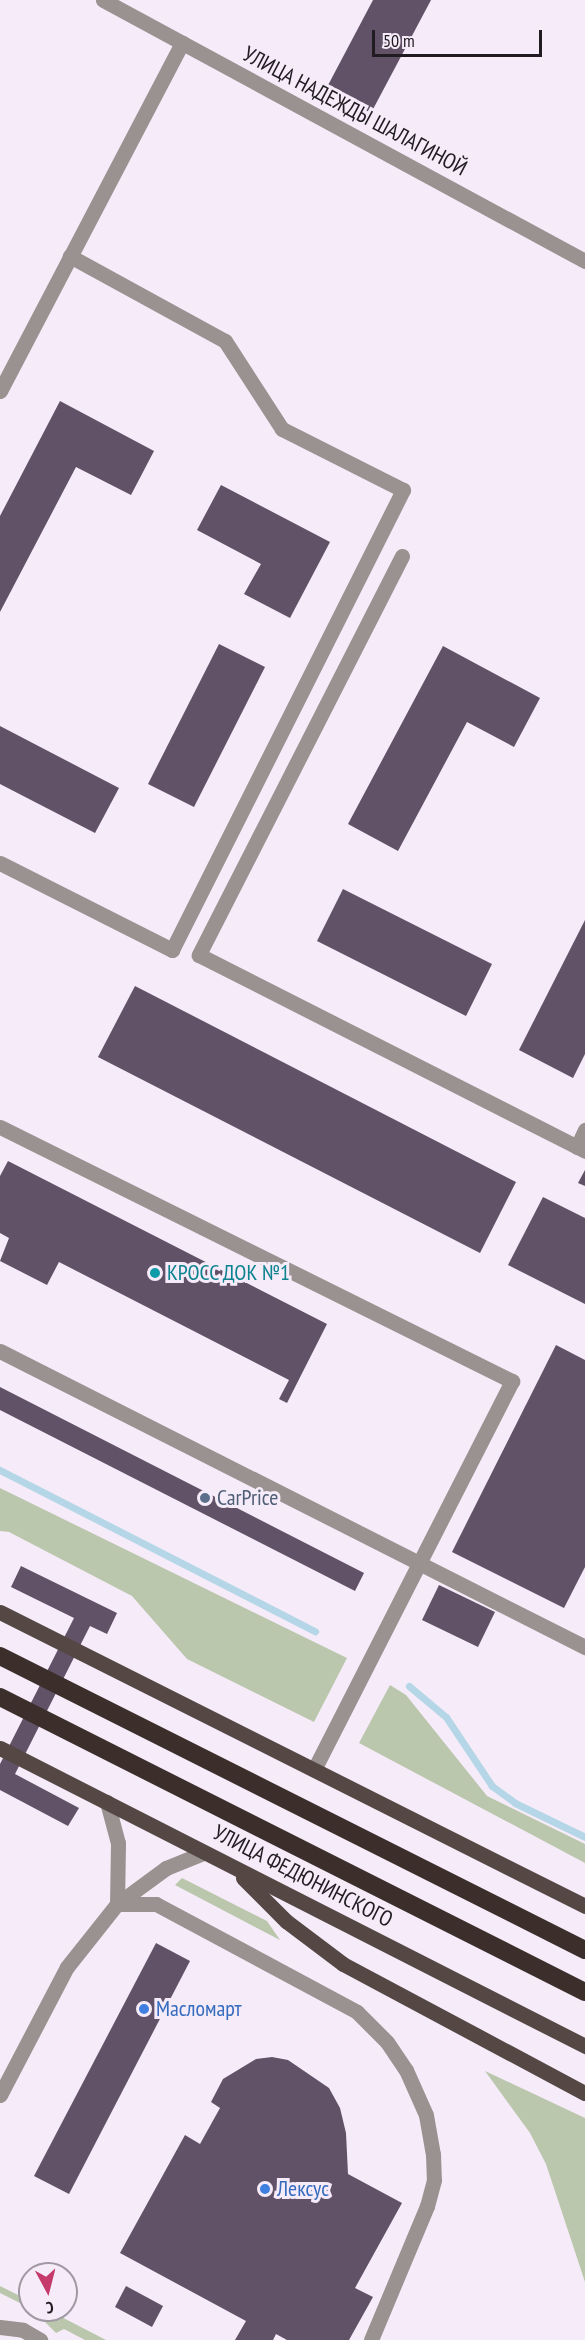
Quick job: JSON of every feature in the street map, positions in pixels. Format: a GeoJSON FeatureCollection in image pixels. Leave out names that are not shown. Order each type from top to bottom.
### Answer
{"type":"FeatureCollection","features":[{"type":"Feature","properties":{"kind":"highway"},"geometry":{"type":"LineString","coordinates":[[0,1656],[585,1950]]}},
{"type":"Feature","properties":{"kind":"highway","name":"УЛИЦА ФЕДЮНИНСКОГО"},"geometry":{"type":"LineString","coordinates":[[0,1697],[585,1992]]}},
{"type":"Feature","properties":{"kind":"main road"},"geometry":{"type":"LineString","coordinates":[[0,1612],[585,1906]]}},
{"type":"Feature","properties":{"kind":"main road","name":"УЛИЦА ФЕДЮНИНСКОГО"},"geometry":{"type":"LineString","coordinates":[[0,1748],[585,2046]]}},
{"type":"Feature","properties":{"kind":"main road"},"geometry":{"type":"LineString","coordinates":[[232,1867],[286,1921],[343,1964],[585,2093]]}},
{"type":"Feature","properties":{"kind":"street","name":"УЛИЦА НАДЕЖДЫ ШАЛАГИНОЙ"},"geometry":{"type":"LineString","coordinates":[[103,0],[585,261]]}},
{"type":"Feature","properties":{"kind":"street"},"geometry":{"type":"LineString","coordinates":[[0,391],[182,43]]}},
{"type":"Feature","properties":{"kind":"street"},"geometry":{"type":"LineString","coordinates":[[0,863],[172,950],[403,490],[282,429],[225,341],[70,256]]}},
{"type":"Feature","properties":{"kind":"street"},"geometry":{"type":"LineString","coordinates":[[402,556],[200,955],[581,1149],[585,1130]]}},
{"type":"Feature","properties":{"kind":"street"},"geometry":{"type":"LineString","coordinates":[[0,1127],[512,1381],[315,1769]]}},
{"type":"Feature","properties":{"kind":"street"},"geometry":{"type":"LineString","coordinates":[[0,1352],[585,1647]]}},
{"type":"Feature","properties":{"kind":"street"},"geometry":{"type":"LineString","coordinates":[[107,1802],[118,1843],[117,1904]]}},
{"type":"Feature","properties":{"kind":"street"},"geometry":{"type":"LineString","coordinates":[[0,2095],[67,1967],[117,1904],[166,1868],[203,1853]]}},
{"type":"Feature","properties":{"kind":"street"},"geometry":{"type":"LineString","coordinates":[[117,1904],[156,1904],[357,2012],[387,2042],[406,2070],[426,2115],[434,2180],[371,2340]]}},
{"type":"Feature","properties":{"kind":"street"},"geometry":{"type":"LineString","coordinates":[[4,2330],[22,2330],[40,2340]]}},
{"type":"Feature","properties":{"kind":"green space"},"geometry":{"type":"Polygon","coordinates":[[[0,1488],[347,1658],[314,1722],[187,1659],[132,1596],[9,1532],[0,1531],[0,1488]]]}},
{"type":"Feature","properties":{"kind":"green space"},"geometry":{"type":"Polygon","coordinates":[[[390,1685],[406,1695],[487,1796],[585,1844],[585,1863],[359,1743],[390,1685]]]}},
{"type":"Feature","properties":{"kind":"green space"},"geometry":{"type":"Polygon","coordinates":[[[182,1878],[267,1921],[280,1940],[175,1885],[182,1878]]]}},
{"type":"Feature","properties":{"kind":"green space"},"geometry":{"type":"Polygon","coordinates":[[[485,2071],[585,2118],[585,2282],[546,2164],[530,2133],[485,2071]]]}},
{"type":"Feature","properties":{"kind":"green space"},"geometry":{"type":"Polygon","coordinates":[[[0,2286],[18,2295],[18,2302],[0,2293],[0,2286]]]}},
{"type":"Feature","properties":{"kind":"green space"},"geometry":{"type":"Polygon","coordinates":[[[45,2322],[71,2322],[106,2340],[85,2340],[64,2329],[56,2333],[45,2322]]]}},
{"type":"Feature","properties":{"kind":"building"},"geometry":{"type":"Polygon","coordinates":[[[373,0],[431,0],[371,113],[326,89],[373,0]]]}},
{"type":"Feature","properties":{"kind":"building"},"geometry":{"type":"Polygon","coordinates":[[[60,401],[154,451],[131,495],[76,467],[0,612],[0,516],[60,401]]]}},
{"type":"Feature","properties":{"kind":"building"},"geometry":{"type":"Polygon","coordinates":[[[221,485],[330,542],[290,618],[244,594],[261,564],[197,530],[221,485]]]}},
{"type":"Feature","properties":{"kind":"building"},"geometry":{"type":"Polygon","coordinates":[[[219,644],[265,667],[194,807],[148,784],[219,644]]]}},
{"type":"Feature","properties":{"kind":"building"},"geometry":{"type":"Polygon","coordinates":[[[443,646],[540,698],[514,747],[467,722],[398,851],[348,824],[443,646]]]}},
{"type":"Feature","properties":{"kind":"building"},"geometry":{"type":"Polygon","coordinates":[[[0,726],[119,788],[95,833],[0,784],[0,726]]]}},
{"type":"Feature","properties":{"kind":"building"},"geometry":{"type":"Polygon","coordinates":[[[343,889],[492,964],[466,1016],[317,941],[343,889]]]}},
{"type":"Feature","properties":{"kind":"building"},"geometry":{"type":"Polygon","coordinates":[[[585,920],[585,1054],[573,1078],[519,1050],[585,920]]]}},
{"type":"Feature","properties":{"kind":"building"},"geometry":{"type":"Polygon","coordinates":[[[135,986],[516,1182],[480,1253],[98,1057],[135,986]]]}},
{"type":"Feature","properties":{"kind":"building","name":"КРОСС ДОК №1"},"geometry":{"type":"Polygon","coordinates":[[[8,1161],[327,1324],[287,1403],[279,1399],[289,1380],[59,1262],[47,1285],[0,1261],[9,1238],[0,1233],[0,1176],[8,1161]]]}},
{"type":"Feature","properties":{"kind":"building"},"geometry":{"type":"Polygon","coordinates":[[[585,1170],[585,1186],[578,1183],[585,1170]]]}},
{"type":"Feature","properties":{"kind":"building"},"geometry":{"type":"Polygon","coordinates":[[[543,1197],[585,1218],[585,1304],[508,1265],[543,1197]]]}},
{"type":"Feature","properties":{"kind":"building"},"geometry":{"type":"Polygon","coordinates":[[[556,1345],[585,1360],[585,1567],[564,1608],[452,1552],[556,1345]]]}},
{"type":"Feature","properties":{"kind":"building"},"geometry":{"type":"Polygon","coordinates":[[[0,1387],[364,1573],[355,1591],[0,1410],[0,1387]]]}},
{"type":"Feature","properties":{"kind":"building"},"geometry":{"type":"Polygon","coordinates":[[[21,1566],[117,1613],[107,1634],[90,1626],[15,1774],[79,1808],[68,1826],[0,1790],[0,1764],[74,1618],[11,1587],[21,1566]]]}},
{"type":"Feature","properties":{"kind":"building"},"geometry":{"type":"Polygon","coordinates":[[[439,1585],[495,1612],[478,1647],[422,1620],[439,1585]]]}},
{"type":"Feature","properties":{"kind":"building"},"geometry":{"type":"Polygon","coordinates":[[[156,1943],[190,1961],[69,2194],[34,2176],[156,1943]]]}},
{"type":"Feature","properties":{"kind":"building","name":"Лексус"},"geometry":{"type":"Polygon","coordinates":[[[272,2057],[288,2060],[329,2088],[340,2108],[346,2133],[348,2174],[402,2203],[355,2288],[373,2297],[349,2340],[287,2340],[276,2334],[273,2340],[235,2340],[246,2321],[120,2253],[185,2135],[200,2144],[220,2108],[211,2102],[223,2079],[256,2059],[272,2057]]]}},
{"type":"Feature","properties":{"kind":"building"},"geometry":{"type":"Polygon","coordinates":[[[126,2286],[163,2306],[152,2327],[115,2307],[126,2286]]]}},
{"type":"Feature","properties":{"kind":"waterway"},"geometry":{"type":"LineString","coordinates":[[0,1470],[315,1631]]}},
{"type":"Feature","properties":{"kind":"waterway"},"geometry":{"type":"LineString","coordinates":[[409,1686],[446,1717],[492,1786],[515,1803],[585,1837]]}},
{"type":"Feature","properties":{"kind":"place","name":"КРОСС ДОК №1"},"geometry":{"type":"Point","coordinates":[155,1273]}},
{"type":"Feature","properties":{"kind":"place","name":"CarPrice"},"geometry":{"type":"Point","coordinates":[205,1498]}},
{"type":"Feature","properties":{"kind":"place","name":"Масломарт"},"geometry":{"type":"Point","coordinates":[144,2009]}},
{"type":"Feature","properties":{"kind":"place","name":"Лексус"},"geometry":{"type":"Point","coordinates":[265,2189]}}]}
